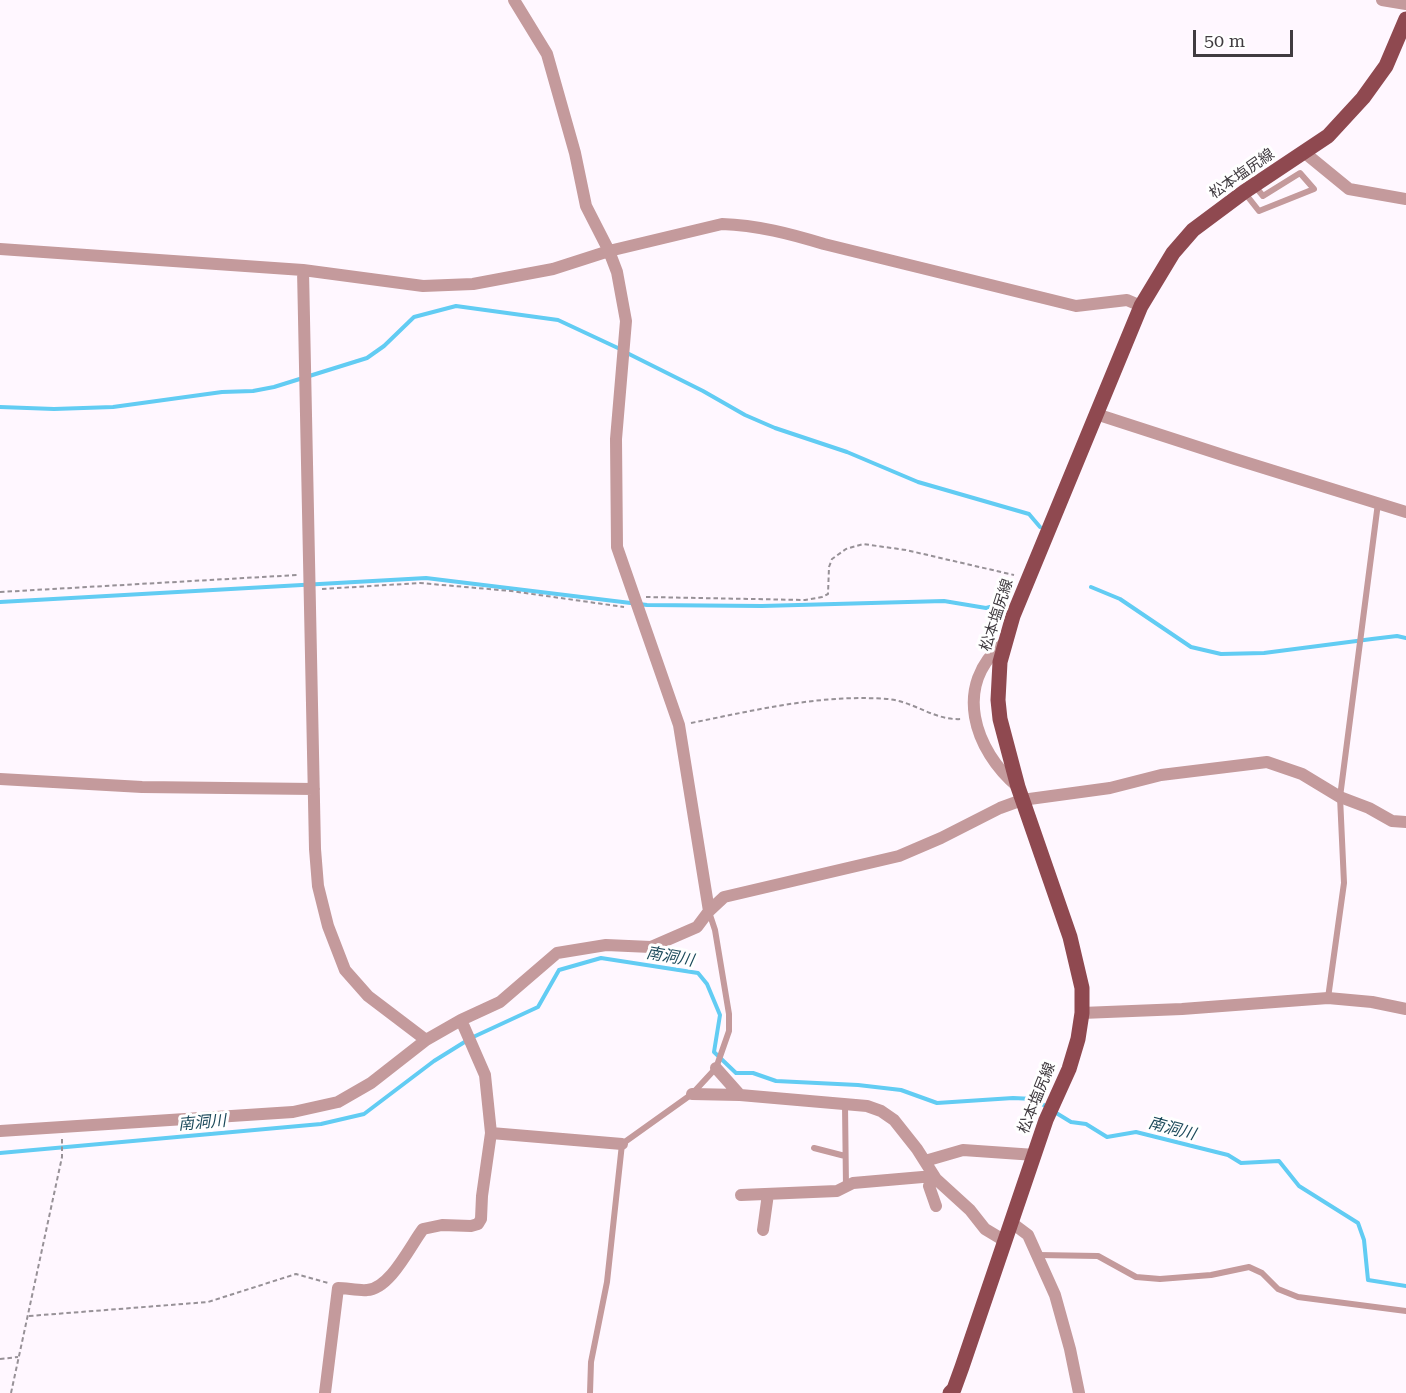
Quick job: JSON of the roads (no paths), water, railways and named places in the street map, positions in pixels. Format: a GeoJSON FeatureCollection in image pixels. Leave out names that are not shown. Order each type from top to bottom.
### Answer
{"type":"FeatureCollection","features":[{"type":"Feature","properties":{"kind":"main road","name":"松本塩尻線"},"geometry":{"type":"LineString","coordinates":[[950,1393],[954,1389],[1047,1120],[1069,1069],[1078,1039],[1082,1013],[1082,988],[1070,937],[1020,794],[1000,719],[999,679],[1004,643],[1028,579],[1141,306],[1173,253],[1193,230],[1249,188],[1328,136],[1363,98],[1386,66],[1406,19]]}},
{"type":"Feature","properties":{"kind":"street"},"geometry":{"type":"LineString","coordinates":[[514,0],[547,54],[575,153],[586,206],[617,272],[626,321],[615,439],[616,547],[680,725],[709,911]]}},
{"type":"Feature","properties":{"kind":"street"},"geometry":{"type":"LineString","coordinates":[[1382,0],[1406,4]]}},
{"type":"Feature","properties":{"kind":"street"},"geometry":{"type":"LineString","coordinates":[[1305,153],[1349,189],[1406,199]]}},
{"type":"Feature","properties":{"kind":"street"},"geometry":{"type":"LineString","coordinates":[[0,249],[303,270],[423,286],[473,284],[553,269],[609,251],[722,224],[798,236],[1076,306],[1128,300],[1141,306]]}},
{"type":"Feature","properties":{"kind":"street"},"geometry":{"type":"LineString","coordinates":[[303,270],[318,886],[328,926],[345,970],[368,996],[426,1040]]}},
{"type":"Feature","properties":{"kind":"street"},"geometry":{"type":"LineString","coordinates":[[1096,414],[1406,512]]}},
{"type":"Feature","properties":{"kind":"street"},"geometry":{"type":"LineString","coordinates":[[1004,643],[988,658],[982,670],[974,698],[975,718],[985,747],[1020,794]]}},
{"type":"Feature","properties":{"kind":"street"},"geometry":{"type":"LineString","coordinates":[[0,1131],[293,1112],[338,1102],[371,1083],[426,1040],[461,1020],[500,1002],[557,953],[606,945],[651,947],[697,927],[724,897],[899,856],[1000,808],[1020,794],[1110,788],[1161,775],[1268,762],[1302,774],[1340,797],[1369,808],[1392,821],[1406,822]]}},
{"type":"Feature","properties":{"kind":"street"},"geometry":{"type":"LineString","coordinates":[[0,779],[142,787],[314,789]]}},
{"type":"Feature","properties":{"kind":"street"},"geometry":{"type":"LineString","coordinates":[[1082,1013],[1182,1009],[1328,998],[1372,1002],[1406,1009]]}},
{"type":"Feature","properties":{"kind":"street"},"geometry":{"type":"LineString","coordinates":[[325,1393],[338,1288],[368,1291],[380,1284],[392,1275],[423,1229],[442,1225],[471,1226],[478,1224],[482,1209],[491,1132],[485,1075],[461,1020]]}},
{"type":"Feature","properties":{"kind":"street"},"geometry":{"type":"LineString","coordinates":[[716,1068],[740,1095]]}},
{"type":"Feature","properties":{"kind":"street"},"geometry":{"type":"LineString","coordinates":[[692,1094],[740,1095],[845,1104],[867,1106],[881,1111],[894,1120],[934,1176],[970,1210],[985,1229],[1005,1242]]}},
{"type":"Feature","properties":{"kind":"street"},"geometry":{"type":"LineString","coordinates":[[491,1132],[622,1144]]}},
{"type":"Feature","properties":{"kind":"street"},"geometry":{"type":"LineString","coordinates":[[925,1161],[963,1150],[1035,1155]]}},
{"type":"Feature","properties":{"kind":"street"},"geometry":{"type":"LineString","coordinates":[[741,1195],[837,1191],[853,1183],[934,1176]]}},
{"type":"Feature","properties":{"kind":"street"},"geometry":{"type":"LineString","coordinates":[[934,1176],[930,1186],[936,1206]]}},
{"type":"Feature","properties":{"kind":"street"},"geometry":{"type":"LineString","coordinates":[[763,1230],[768,1194]]}},
{"type":"Feature","properties":{"kind":"street"},"geometry":{"type":"LineString","coordinates":[[1012,1223],[1028,1235],[1038,1255],[1054,1295],[1080,1393]]}},
{"type":"Feature","properties":{"kind":"lane"},"geometry":{"type":"LineString","coordinates":[[1300,173],[1314,189],[1259,211],[1249,188],[1263,196],[1300,173]]}},
{"type":"Feature","properties":{"kind":"lane"},"geometry":{"type":"LineString","coordinates":[[1328,998],[1344,883],[1340,797],[1378,503]]}},
{"type":"Feature","properties":{"kind":"lane"},"geometry":{"type":"LineString","coordinates":[[590,1393],[591,1362],[607,1282],[622,1144],[692,1094],[716,1068],[729,1030],[729,1014],[715,930],[709,911]]}},
{"type":"Feature","properties":{"kind":"lane"},"geometry":{"type":"LineString","coordinates":[[845,1104],[846,1187]]}},
{"type":"Feature","properties":{"kind":"lane"},"geometry":{"type":"LineString","coordinates":[[814,1148],[845,1156]]}},
{"type":"Feature","properties":{"kind":"lane"},"geometry":{"type":"LineString","coordinates":[[1038,1255],[1098,1256],[1136,1277],[1160,1279],[1211,1275],[1249,1268],[1262,1273],[1278,1289],[1298,1297],[1406,1311]]}},
{"type":"Feature","properties":{"kind":"waterway"},"geometry":{"type":"LineString","coordinates":[[0,407],[54,409],[113,407],[274,387],[367,358],[384,346],[414,317],[456,306],[558,320],[620,349]]}},
{"type":"Feature","properties":{"kind":"waterway"},"geometry":{"type":"LineString","coordinates":[[627,353],[745,415],[775,428],[847,452],[918,482],[1029,514],[1040,527]]}},
{"type":"Feature","properties":{"kind":"waterway"},"geometry":{"type":"LineString","coordinates":[[0,602],[426,578],[647,605],[762,606],[944,601],[986,608],[1006,603]]}},
{"type":"Feature","properties":{"kind":"waterway"},"geometry":{"type":"LineString","coordinates":[[1091,587],[1120,599],[1191,647],[1221,654],[1264,653],[1397,636],[1406,638]]}},
{"type":"Feature","properties":{"kind":"waterway","name":"南洞川"},"geometry":{"type":"LineString","coordinates":[[0,1153],[321,1124],[364,1114],[434,1061],[471,1038],[538,1007],[559,970],[601,958],[698,973],[707,984],[720,1015],[714,1052],[736,1073],[753,1073],[776,1081],[858,1085],[901,1090],[937,1103],[1013,1098],[1034,1099],[1047,1107]]}},
{"type":"Feature","properties":{"kind":"waterway","name":"南洞川"},"geometry":{"type":"LineString","coordinates":[[1053,1111],[1071,1122],[1086,1124],[1107,1137],[1136,1132],[1228,1155],[1241,1163],[1279,1161],[1299,1186],[1358,1223],[1364,1240],[1368,1280],[1406,1286]]}}]}
